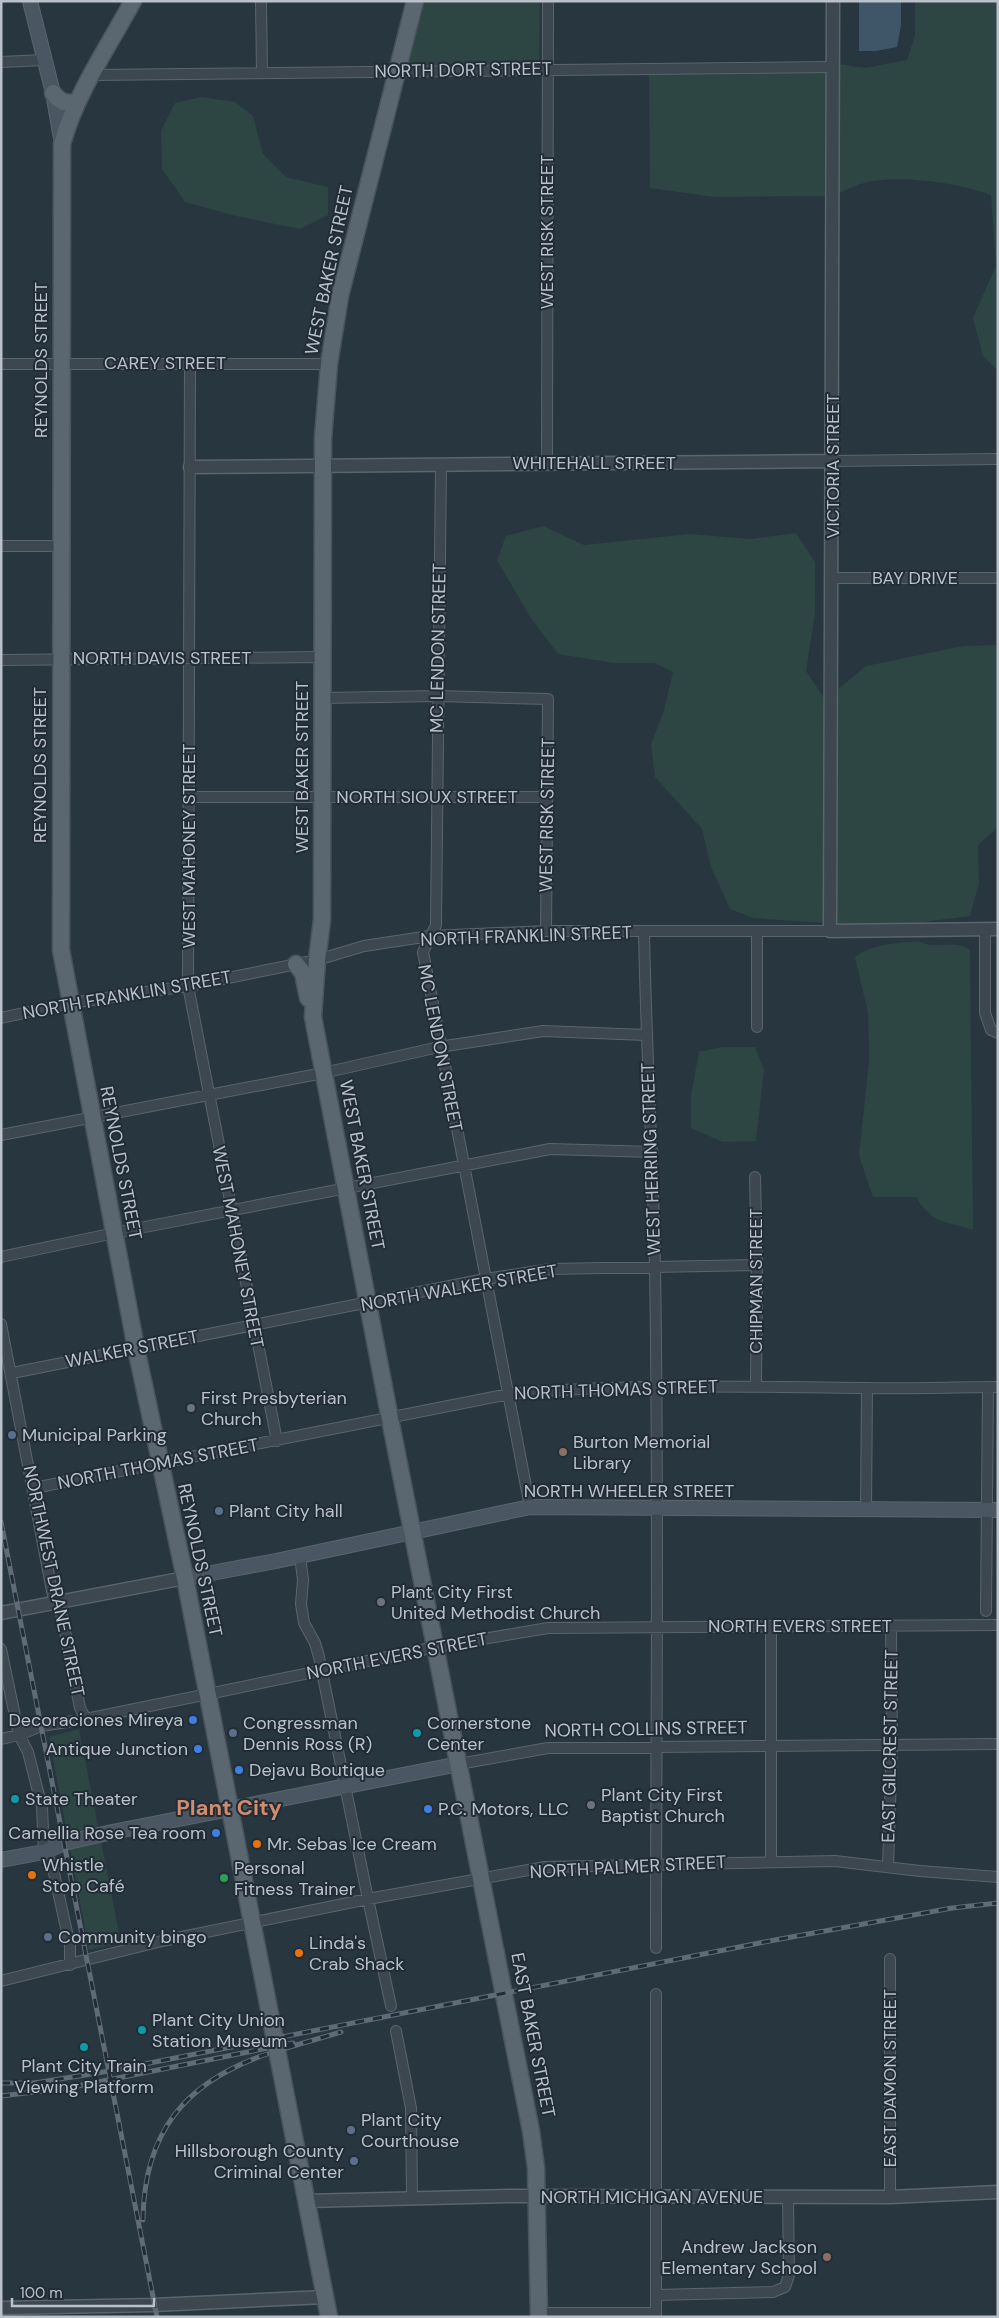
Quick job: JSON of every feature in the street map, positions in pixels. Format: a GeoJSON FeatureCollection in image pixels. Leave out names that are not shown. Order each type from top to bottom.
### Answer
{"type":"FeatureCollection","features":[{"type":"Feature","properties":{"kind":"main road","name":"REYNOLDS STREET"},"geometry":{"type":"LineString","coordinates":[[30,1],[53,93],[62,144],[60,930],[63,966],[136,1348],[185,1578],[329,2317]]}},
{"type":"Feature","properties":{"kind":"main road"},"geometry":{"type":"LineString","coordinates":[[62,144],[69,120],[78,101],[133,1]]}},
{"type":"Feature","properties":{"kind":"main road","name":"WEST BAKER STREET"},"geometry":{"type":"LineString","coordinates":[[415,1],[348,260],[334,326],[329,364],[323,467],[322,920],[313,1017],[436,1647]]}},
{"type":"Feature","properties":{"kind":"main road"},"geometry":{"type":"LineString","coordinates":[[53,93],[59,101],[65,103],[78,101]]}},
{"type":"Feature","properties":{"kind":"main road"},"geometry":{"type":"LineString","coordinates":[[296,964],[303,973],[313,1017]]}},
{"type":"Feature","properties":{"kind":"main road","name":"NORTH WHEELER STREET"},"geometry":{"type":"LineString","coordinates":[[185,1578],[414,1533],[530,1507],[992,1510]]}},
{"type":"Feature","properties":{"kind":"main road","name":"EAST BAKER STREET"},"geometry":{"type":"LineString","coordinates":[[436,1647],[531,2131],[537,2197],[539,2315]]}},
{"type":"Feature","properties":{"kind":"main road","name":"NORTH COLLINS STREET"},"geometry":{"type":"LineString","coordinates":[[1,1860],[44,1852],[64,1843],[229,1808],[459,1764]]}},
{"type":"Feature","properties":{"kind":"street"},"geometry":{"type":"LineString","coordinates":[[261,1],[262,73]]}},
{"type":"Feature","properties":{"kind":"street","name":"WEST RISK STREET"},"geometry":{"type":"LineString","coordinates":[[547,463],[548,1]]}},
{"type":"Feature","properties":{"kind":"street","name":"VICTORIA STREET"},"geometry":{"type":"LineString","coordinates":[[830,932],[833,1]]}},
{"type":"Feature","properties":{"kind":"street"},"geometry":{"type":"LineString","coordinates":[[1,62],[44,60]]}},
{"type":"Feature","properties":{"kind":"street","name":"NORTH DORT STREET"},"geometry":{"type":"LineString","coordinates":[[92,75],[833,67]]}},
{"type":"Feature","properties":{"kind":"street","name":"WEST MAHONEY STREET"},"geometry":{"type":"LineString","coordinates":[[190,363],[188,986],[277,1441]]}},
{"type":"Feature","properties":{"kind":"street","name":"CAREY STREET"},"geometry":{"type":"LineString","coordinates":[[1,364],[329,364]]}},
{"type":"Feature","properties":{"kind":"street","name":"WHITEHALL STREET"},"geometry":{"type":"LineString","coordinates":[[190,468],[998,460]]}},
{"type":"Feature","properties":{"kind":"street","name":"MC LENDON STREET"},"geometry":{"type":"LineString","coordinates":[[440,465],[436,925],[422,952],[530,1507]]}},
{"type":"Feature","properties":{"kind":"street"},"geometry":{"type":"LineString","coordinates":[[1,546],[60,546]]}},
{"type":"Feature","properties":{"kind":"street","name":"BAY DRIVE"},"geometry":{"type":"LineString","coordinates":[[832,578],[998,578]]}},
{"type":"Feature","properties":{"kind":"street","name":"NORTH DAVIS STREET"},"geometry":{"type":"LineString","coordinates":[[1,660],[323,657]]}},
{"type":"Feature","properties":{"kind":"street"},"geometry":{"type":"LineString","coordinates":[[322,698],[438,696]]}},
{"type":"Feature","properties":{"kind":"street","name":"WEST RISK STREET"},"geometry":{"type":"LineString","coordinates":[[438,696],[548,699],[546,931]]}},
{"type":"Feature","properties":{"kind":"street","name":"NORTH SIOUX STREET"},"geometry":{"type":"LineString","coordinates":[[189,797],[546,797]]}},
{"type":"Feature","properties":{"kind":"street"},"geometry":{"type":"LineString","coordinates":[[992,929],[985,1013],[991,1030],[998,1033]]}},
{"type":"Feature","properties":{"kind":"street","name":"NORTH FRANKLIN STREET"},"geometry":{"type":"LineString","coordinates":[[1,1018],[71,1003],[188,986],[317,960],[364,946],[430,936],[546,931],[757,933],[992,929]]}},
{"type":"Feature","properties":{"kind":"street","name":"WEST HERRING STREET"},"geometry":{"type":"LineString","coordinates":[[644,932],[646,1035],[653,1152],[655,1268],[657,1509],[656,1948]]}},
{"type":"Feature","properties":{"kind":"street"},"geometry":{"type":"LineString","coordinates":[[757,933],[757,1027]]}},
{"type":"Feature","properties":{"kind":"street"},"geometry":{"type":"LineString","coordinates":[[1,1135],[323,1073],[439,1047],[543,1032],[646,1035]]}},
{"type":"Feature","properties":{"kind":"street"},"geometry":{"type":"LineString","coordinates":[[1,1257],[462,1164],[550,1149],[653,1152]]}},
{"type":"Feature","properties":{"kind":"street","name":"CHIPMAN STREET"},"geometry":{"type":"LineString","coordinates":[[755,1177],[757,1265],[756,1386]]}},
{"type":"Feature","properties":{"kind":"street","name":"NORTH WALKER STREET"},"geometry":{"type":"LineString","coordinates":[[253,1326],[485,1279],[552,1269],[757,1265]]}},
{"type":"Feature","properties":{"kind":"street","name":"NORTHWEST DRANE STREET"},"geometry":{"type":"LineString","coordinates":[[1,1324],[55,1603],[62,1616],[80,1708],[86,1719]]}},
{"type":"Feature","properties":{"kind":"street","name":"WALKER STREET"},"geometry":{"type":"LineString","coordinates":[[12,1373],[253,1326]]}},
{"type":"Feature","properties":{"kind":"street","name":"NORTH THOMAS STREET"},"geometry":{"type":"LineString","coordinates":[[34,1488],[509,1394],[656,1385],[867,1388],[993,1387]]}},
{"type":"Feature","properties":{"kind":"street"},"geometry":{"type":"LineString","coordinates":[[986,1611],[992,1510],[993,1387]]}},
{"type":"Feature","properties":{"kind":"street"},"geometry":{"type":"LineString","coordinates":[[866,1509],[867,1388]]}},
{"type":"Feature","properties":{"kind":"street"},"geometry":{"type":"LineString","coordinates":[[300,1556],[303,1580],[301,1604],[304,1623],[315,1643],[322,1670],[344,1786],[391,2006]]}},
{"type":"Feature","properties":{"kind":"street","name":"NORTH WHEELER STREET"},"geometry":{"type":"LineString","coordinates":[[1,1613],[185,1578]]}},
{"type":"Feature","properties":{"kind":"street","name":"EAST GILCREST STREET"},"geometry":{"type":"LineString","coordinates":[[888,1866],[892,1745],[892,1625]]}},
{"type":"Feature","properties":{"kind":"street","name":"NORTH EVERS STREET"},"geometry":{"type":"LineString","coordinates":[[1,1739],[20,1735],[41,1726],[86,1719],[436,1647],[548,1628],[998,1625]]}},
{"type":"Feature","properties":{"kind":"street"},"geometry":{"type":"LineString","coordinates":[[771,1626],[771,1861]]}},
{"type":"Feature","properties":{"kind":"street"},"geometry":{"type":"LineString","coordinates":[[1,1649],[20,1735],[28,1752],[42,1807],[44,1852],[52,1864],[70,1946],[70,1965]]}},
{"type":"Feature","properties":{"kind":"street","name":"NORTH COLLINS STREET"},"geometry":{"type":"LineString","coordinates":[[459,1764],[548,1748],[998,1744]]}},
{"type":"Feature","properties":{"kind":"street","name":"NORTH PALMER STREET"},"geometry":{"type":"LineString","coordinates":[[1,1981],[133,1948],[252,1922],[545,1867],[835,1861],[920,1871],[998,1877]]}},
{"type":"Feature","properties":{"kind":"street","name":"EAST DAMON STREET"},"geometry":{"type":"LineString","coordinates":[[890,1959],[890,2197]]}},
{"type":"Feature","properties":{"kind":"street"},"geometry":{"type":"LineString","coordinates":[[539,2315],[656,2315],[656,1994]]}},
{"type":"Feature","properties":{"kind":"street"},"geometry":{"type":"LineString","coordinates":[[396,2030],[411,2108],[412,2198]]}},
{"type":"Feature","properties":{"kind":"street","name":"NORTH MICHIGAN AVENUE"},"geometry":{"type":"LineString","coordinates":[[306,2200],[655,2196],[890,2197],[998,2192]]}},
{"type":"Feature","properties":{"kind":"street"},"geometry":{"type":"LineString","coordinates":[[656,2295],[773,2292],[785,2287],[789,2275],[788,2196]]}},
{"type":"Feature","properties":{"kind":"street"},"geometry":{"type":"LineString","coordinates":[[1,2308],[154,2305],[326,2298]]}},
{"type":"Feature","properties":{"kind":"green space"},"geometry":{"type":"Polygon","coordinates":[[[421,1],[540,1],[539,64],[404,66],[421,1]]]}},
{"type":"Feature","properties":{"kind":"green space"},"geometry":{"type":"Polygon","coordinates":[[[915,1],[998,1],[998,371],[983,356],[973,318],[996,266],[991,195],[947,184],[901,179],[872,181],[839,193],[838,64],[865,68],[907,60],[915,35],[915,1]]]}},
{"type":"Feature","properties":{"kind":"green space"},"geometry":{"type":"Polygon","coordinates":[[[827,72],[828,196],[715,197],[650,188],[649,73],[827,72]]]}},
{"type":"Feature","properties":{"kind":"green space"},"geometry":{"type":"Polygon","coordinates":[[[202,97],[235,102],[253,116],[263,154],[286,177],[328,187],[328,215],[300,229],[236,216],[185,202],[162,169],[161,131],[175,103],[202,97]]]}},
{"type":"Feature","properties":{"kind":"green space"},"geometry":{"type":"Polygon","coordinates":[[[543,526],[584,545],[690,534],[750,539],[796,533],[815,562],[815,614],[806,671],[825,699],[824,923],[753,918],[730,909],[711,867],[702,829],[655,777],[651,744],[664,710],[673,672],[654,663],[613,663],[558,654],[530,617],[497,560],[506,536],[543,526]]]}},
{"type":"Feature","properties":{"kind":"green space"},"geometry":{"type":"Polygon","coordinates":[[[998,645],[998,827],[978,845],[979,883],[970,916],[894,926],[835,924],[837,690],[866,666],[963,646],[998,645]]]}},
{"type":"Feature","properties":{"kind":"green space"},"geometry":{"type":"Polygon","coordinates":[[[918,941],[932,945],[957,945],[970,950],[973,1230],[947,1223],[934,1217],[928,1213],[916,1197],[873,1197],[859,1155],[869,1061],[868,1013],[855,957],[869,949],[918,941]]]}},
{"type":"Feature","properties":{"kind":"green space"},"geometry":{"type":"Polygon","coordinates":[[[722,1047],[755,1047],[764,1070],[756,1141],[723,1142],[691,1128],[691,1095],[699,1052],[722,1047]]]}},
{"type":"Feature","properties":{"kind":"green space"},"geometry":{"type":"Polygon","coordinates":[[[79,1729],[120,1938],[110,1945],[89,1950],[49,1737],[79,1729]]]}},
{"type":"Feature","properties":{"kind":"water"},"geometry":{"type":"Polygon","coordinates":[[[859,1],[901,1],[901,25],[897,47],[876,51],[859,51],[859,1]]]}},
{"type":"Feature","properties":{"kind":"railway"},"geometry":{"type":"LineString","coordinates":[[1,1522],[157,2317]]}},
{"type":"Feature","properties":{"kind":"railway"},"geometry":{"type":"LineString","coordinates":[[1,2083],[35,2083],[109,2071],[775,1940],[952,1908],[998,1903]]}},
{"type":"Feature","properties":{"kind":"railway"},"geometry":{"type":"LineString","coordinates":[[286,2048],[341,2032]]}},
{"type":"Feature","properties":{"kind":"railway"},"geometry":{"type":"LineString","coordinates":[[1,2096],[68,2088],[293,2043]]}},
{"type":"Feature","properties":{"kind":"railway"},"geometry":{"type":"LineString","coordinates":[[143,2220],[145,2189],[151,2161],[161,2136],[175,2114],[192,2096],[213,2079],[267,2054]]}},
{"type":"Feature","properties":{"kind":"place","name":"First Presbyterian Church"},"geometry":{"type":"Point","coordinates":[191,1408]}},
{"type":"Feature","properties":{"kind":"place","name":"Municipal Parking"},"geometry":{"type":"Point","coordinates":[12,1435]}},
{"type":"Feature","properties":{"kind":"place","name":"Burton Memorial Library"},"geometry":{"type":"Point","coordinates":[563,1452]}},
{"type":"Feature","properties":{"kind":"place","name":"Plant City hall"},"geometry":{"type":"Point","coordinates":[219,1511]}},
{"type":"Feature","properties":{"kind":"place","name":"Plant City First United Methodist Church"},"geometry":{"type":"Point","coordinates":[381,1602]}},
{"type":"Feature","properties":{"kind":"place","name":"Decoraciones Mireya"},"geometry":{"type":"Point","coordinates":[193,1720]}},
{"type":"Feature","properties":{"kind":"place","name":"Congressman Dennis Ross (R)"},"geometry":{"type":"Point","coordinates":[233,1733]}},
{"type":"Feature","properties":{"kind":"place","name":"Cornerstone Center"},"geometry":{"type":"Point","coordinates":[417,1733]}},
{"type":"Feature","properties":{"kind":"place","name":"Antique Junction"},"geometry":{"type":"Point","coordinates":[198,1749]}},
{"type":"Feature","properties":{"kind":"place","name":"Dejavu Boutique"},"geometry":{"type":"Point","coordinates":[239,1770]}},
{"type":"Feature","properties":{"kind":"place","name":"State Theater"},"geometry":{"type":"Point","coordinates":[15,1799]}},
{"type":"Feature","properties":{"kind":"place","name":"Plant City First Baptist Church"},"geometry":{"type":"Point","coordinates":[591,1805]}},
{"type":"Feature","properties":{"kind":"place","name":"P.C. Motors, LLC"},"geometry":{"type":"Point","coordinates":[428,1809]}},
{"type":"Feature","properties":{"kind":"place","name":"Camellia Rose Tea room"},"geometry":{"type":"Point","coordinates":[216,1833]}},
{"type":"Feature","properties":{"kind":"place","name":"Mr. Sebas Ice Cream"},"geometry":{"type":"Point","coordinates":[257,1844]}},
{"type":"Feature","properties":{"kind":"place","name":"Whistle Stop Café"},"geometry":{"type":"Point","coordinates":[32,1875]}},
{"type":"Feature","properties":{"kind":"place","name":"Personal Fitness Trainer"},"geometry":{"type":"Point","coordinates":[224,1878]}},
{"type":"Feature","properties":{"kind":"place","name":"Community bingo"},"geometry":{"type":"Point","coordinates":[48,1937]}},
{"type":"Feature","properties":{"kind":"place","name":"Linda's Crab Shack"},"geometry":{"type":"Point","coordinates":[299,1953]}},
{"type":"Feature","properties":{"kind":"place","name":"Plant City Union Station Museum"},"geometry":{"type":"Point","coordinates":[142,2030]}},
{"type":"Feature","properties":{"kind":"place","name":"Plant City Train Viewing Platform"},"geometry":{"type":"Point","coordinates":[84,2047]}},
{"type":"Feature","properties":{"kind":"place","name":"Plant City Courthouse"},"geometry":{"type":"Point","coordinates":[351,2130]}},
{"type":"Feature","properties":{"kind":"place","name":"Hillsborough County Criminal Center"},"geometry":{"type":"Point","coordinates":[354,2161]}},
{"type":"Feature","properties":{"kind":"place","name":"Andrew Jackson Elementary School"},"geometry":{"type":"Point","coordinates":[827,2257]}},
{"type":"Feature","properties":{"kind":"district","name":"Plant City"},"geometry":{"type":"Point","coordinates":[229,1807]}}]}
